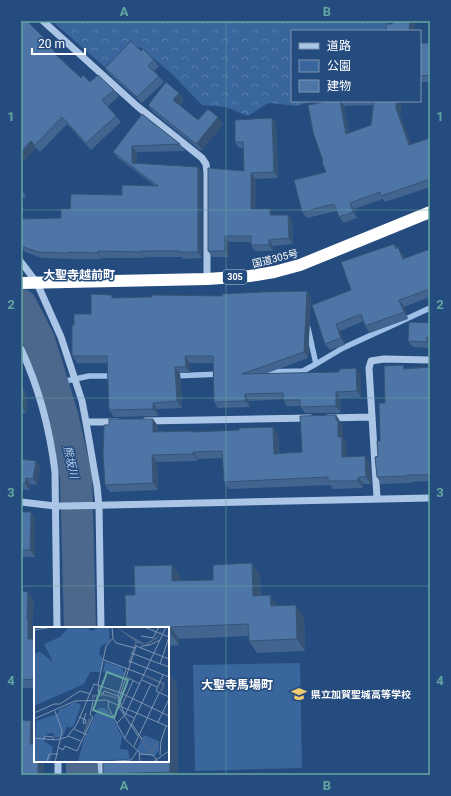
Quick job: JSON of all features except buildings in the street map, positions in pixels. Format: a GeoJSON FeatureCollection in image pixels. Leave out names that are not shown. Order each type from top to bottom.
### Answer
{"type":"FeatureCollection","features":[{"type":"Feature","properties":{"kind":"highway","name":"国道305号"},"geometry":{"type":"LineString","coordinates":[[29,283],[207,279],[250,276],[274,272],[300,265],[430,212]]}},
{"type":"Feature","properties":{"kind":"street"},"geometry":{"type":"LineString","coordinates":[[43,21],[137,106],[202,158],[206,164],[207,279]]}},
{"type":"Feature","properties":{"kind":"street"},"geometry":{"type":"LineString","coordinates":[[21,262],[29,283],[61,337],[82,401],[97,486],[101,627]]}},
{"type":"Feature","properties":{"kind":"street"},"geometry":{"type":"LineString","coordinates":[[21,350],[34,381],[53,452],[55,472],[57,627]]}},
{"type":"Feature","properties":{"kind":"street"},"geometry":{"type":"LineString","coordinates":[[377,498],[369,368],[371,361],[384,359],[430,360]]}},
{"type":"Feature","properties":{"kind":"street"},"geometry":{"type":"LineString","coordinates":[[324,418],[372,417]]}},
{"type":"Feature","properties":{"kind":"street"},"geometry":{"type":"LineString","coordinates":[[142,421],[317,418]]}},
{"type":"Feature","properties":{"kind":"street"},"geometry":{"type":"LineString","coordinates":[[86,422],[126,422]]}},
{"type":"Feature","properties":{"kind":"street"},"geometry":{"type":"LineString","coordinates":[[21,502],[55,506],[97,506],[377,498],[430,498]]}},
{"type":"Feature","properties":{"kind":"street"},"geometry":{"type":"LineString","coordinates":[[58,762],[58,775]]}},
{"type":"Feature","properties":{"kind":"street"},"geometry":{"type":"LineString","coordinates":[[101,762],[102,775]]}},
{"type":"Feature","properties":{"kind":"green space"},"geometry":{"type":"Polygon","coordinates":[[[52,21],[388,21],[387,30],[291,30],[291,102],[308,102],[298,106],[268,103],[248,116],[226,107],[202,105],[172,74],[140,47],[108,70],[52,21]]]}},
{"type":"Feature","properties":{"kind":"green space"},"geometry":{"type":"Polygon","coordinates":[[[300,663],[302,768],[195,771],[193,665],[300,663]]]}},
{"type":"Feature","properties":{"kind":"waterway","name":"熊坂川"},"geometry":{"type":"LineString","coordinates":[[21,305],[39,340],[62,415],[76,476],[80,627]]}},
{"type":"Feature","properties":{"kind":"waterway"},"geometry":{"type":"LineString","coordinates":[[263,372],[303,371],[343,348],[430,308]]}},
{"type":"Feature","properties":{"kind":"waterway"},"geometry":{"type":"LineString","coordinates":[[308,328],[316,364]]}},
{"type":"Feature","properties":{"kind":"waterway"},"geometry":{"type":"LineString","coordinates":[[173,376],[221,374]]}},
{"type":"Feature","properties":{"kind":"waterway"},"geometry":{"type":"LineString","coordinates":[[52,384],[89,376],[115,376]]}},
{"type":"Feature","properties":{"kind":"waterway","name":"熊坂川"},"geometry":{"type":"LineString","coordinates":[[82,762],[82,775]]}},
{"type":"Feature","properties":{"kind":"place","name":"県立加賀聖城高等学校"},"geometry":{"type":"Point","coordinates":[299,694]}},
{"type":"Feature","properties":{"kind":"district","name":"大聖寺越前町"},"geometry":{"type":"Point","coordinates":[79,275]}},
{"type":"Feature","properties":{"kind":"district","name":"大聖寺馬場町"},"geometry":{"type":"Point","coordinates":[237,685]}}]}
